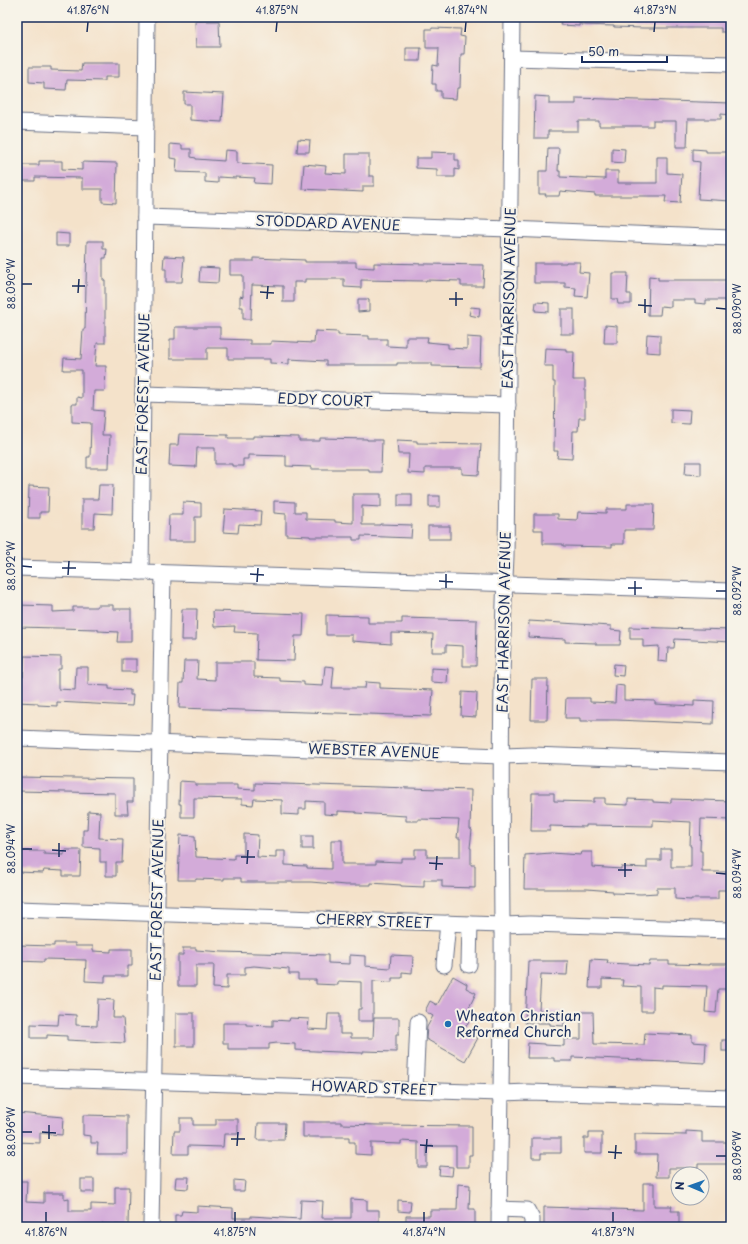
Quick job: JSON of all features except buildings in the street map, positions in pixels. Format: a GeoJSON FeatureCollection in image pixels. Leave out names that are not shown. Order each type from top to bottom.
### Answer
{"type":"FeatureCollection","features":[{"type":"Feature","properties":{"kind":"street"},"geometry":{"type":"LineString","coordinates":[[145,217],[147,17]]}},
{"type":"Feature","properties":{"kind":"street","name":"EAST HARRISON AVENUE"},"geometry":{"type":"LineString","coordinates":[[499,1227],[502,925],[501,756],[508,405],[512,17]]}},
{"type":"Feature","properties":{"kind":"street"},"geometry":{"type":"LineString","coordinates":[[512,58],[731,64]]}},
{"type":"Feature","properties":{"kind":"street"},"geometry":{"type":"LineString","coordinates":[[17,122],[146,126]]}},
{"type":"Feature","properties":{"kind":"street","name":"STODDARD AVENUE"},"geometry":{"type":"LineString","coordinates":[[145,217],[731,238]]}},
{"type":"Feature","properties":{"kind":"street","name":"EAST FOREST AVENUE"},"geometry":{"type":"LineString","coordinates":[[140,572],[145,217]]}},
{"type":"Feature","properties":{"kind":"street","name":"EDDY COURT"},"geometry":{"type":"LineString","coordinates":[[143,394],[508,405]]}},
{"type":"Feature","properties":{"kind":"street"},"geometry":{"type":"LineString","coordinates":[[17,568],[731,591]]}},
{"type":"Feature","properties":{"kind":"street","name":"EAST FOREST AVENUE"},"geometry":{"type":"LineString","coordinates":[[151,1227],[163,573]]}},
{"type":"Feature","properties":{"kind":"street","name":"WEBSTER AVENUE"},"geometry":{"type":"LineString","coordinates":[[17,738],[501,756],[532,755],[731,762]]}},
{"type":"Feature","properties":{"kind":"street","name":"CHERRY STREET"},"geometry":{"type":"LineString","coordinates":[[17,909],[502,925],[530,924],[731,930]]}},
{"type":"Feature","properties":{"kind":"street"},"geometry":{"type":"LineString","coordinates":[[444,965],[448,923]]}},
{"type":"Feature","properties":{"kind":"street"},"geometry":{"type":"LineString","coordinates":[[469,966],[470,924]]}},
{"type":"Feature","properties":{"kind":"street"},"geometry":{"type":"LineString","coordinates":[[415,1090],[418,1022]]}},
{"type":"Feature","properties":{"kind":"street","name":"HOWARD STREET"},"geometry":{"type":"LineString","coordinates":[[17,1076],[500,1093],[528,1092],[731,1098]]}},
{"type":"Feature","properties":{"kind":"street"},"geometry":{"type":"LineString","coordinates":[[499,1209],[526,1210],[532,1219],[532,1227]]}},
{"type":"Feature","properties":{"kind":"place","name":"Wheaton Christian Reformed Church"},"geometry":{"type":"Point","coordinates":[448,1024]}}]}
